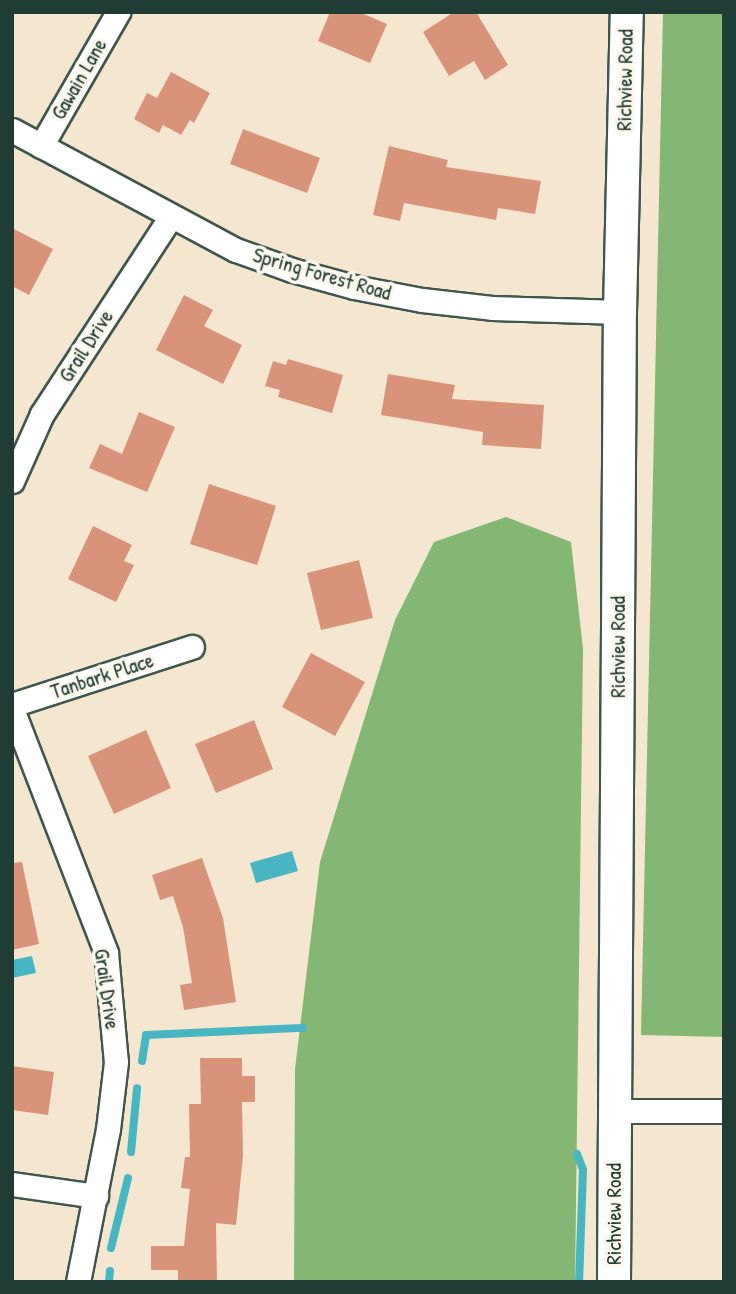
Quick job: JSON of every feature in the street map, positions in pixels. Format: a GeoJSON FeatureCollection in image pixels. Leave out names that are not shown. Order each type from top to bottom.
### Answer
{"type":"FeatureCollection","features":[{"type":"Feature","properties":{"kind":"street","name":"Gawain Lane"},"geometry":{"type":"LineString","coordinates":[[41,146],[118,12]]}},
{"type":"Feature","properties":{"kind":"street","name":"Richview Road"},"geometry":{"type":"LineString","coordinates":[[614,1282],[620,312],[627,12]]}},
{"type":"Feature","properties":{"kind":"street","name":"Spring Forest Road"},"geometry":{"type":"LineString","coordinates":[[12,130],[236,250],[292,270],[354,287],[422,300],[492,308],[620,312]]}},
{"type":"Feature","properties":{"kind":"street","name":"Grail Drive"},"geometry":{"type":"LineString","coordinates":[[12,481],[42,414],[171,216]]}},
{"type":"Feature","properties":{"kind":"street","name":"Tanbark Place"},"geometry":{"type":"LineString","coordinates":[[12,707],[192,647]]}},
{"type":"Feature","properties":{"kind":"street","name":"Grail Drive"},"geometry":{"type":"LineString","coordinates":[[12,707],[106,953],[116,1062],[96,1196],[78,1282]]}},
{"type":"Feature","properties":{"kind":"street"},"geometry":{"type":"LineString","coordinates":[[615,1111],[724,1111]]}},
{"type":"Feature","properties":{"kind":"street"},"geometry":{"type":"LineString","coordinates":[[12,1184],[96,1196]]}},
{"type":"Feature","properties":{"kind":"green space"},"geometry":{"type":"Polygon","coordinates":[[[663,12],[724,12],[724,1037],[641,1035],[663,12]]]}},
{"type":"Feature","properties":{"kind":"green space"},"geometry":{"type":"Polygon","coordinates":[[[506,517],[571,542],[583,649],[575,1282],[294,1282],[295,1069],[320,862],[395,620],[434,542],[506,517]]]}},
{"type":"Feature","properties":{"kind":"water"},"geometry":{"type":"Polygon","coordinates":[[[292,851],[298,871],[256,883],[250,863],[292,851]]]}},
{"type":"Feature","properties":{"kind":"water"},"geometry":{"type":"Polygon","coordinates":[[[32,956],[36,973],[12,978],[12,960],[32,956]]]}},
{"type":"Feature","properties":{"kind":"building"},"geometry":{"type":"Polygon","coordinates":[[[330,12],[359,12],[387,24],[370,63],[318,41],[330,12]]]}},
{"type":"Feature","properties":{"kind":"building"},"geometry":{"type":"Polygon","coordinates":[[[454,12],[476,12],[508,65],[485,80],[474,61],[449,76],[423,32],[454,12]]]}},
{"type":"Feature","properties":{"kind":"building"},"geometry":{"type":"Polygon","coordinates":[[[171,72],[210,93],[194,123],[190,120],[181,135],[163,125],[159,133],[134,119],[147,93],[157,98],[171,72]]]}},
{"type":"Feature","properties":{"kind":"building"},"geometry":{"type":"Polygon","coordinates":[[[243,129],[320,158],[307,193],[230,164],[243,129]]]}},
{"type":"Feature","properties":{"kind":"building"},"geometry":{"type":"Polygon","coordinates":[[[389,146],[448,160],[446,167],[541,181],[535,214],[498,208],[496,220],[404,203],[400,221],[373,215],[389,146]]]}},
{"type":"Feature","properties":{"kind":"building"},"geometry":{"type":"Polygon","coordinates":[[[12,228],[53,249],[29,295],[12,286],[12,228]]]}},
{"type":"Feature","properties":{"kind":"building"},"geometry":{"type":"Polygon","coordinates":[[[184,295],[213,310],[204,326],[242,345],[223,384],[156,350],[184,295]]]}},
{"type":"Feature","properties":{"kind":"building"},"geometry":{"type":"Polygon","coordinates":[[[288,359],[343,375],[332,413],[278,397],[280,390],[265,386],[273,361],[286,365],[288,359]]]}},
{"type":"Feature","properties":{"kind":"building"},"geometry":{"type":"Polygon","coordinates":[[[388,374],[455,385],[452,399],[544,405],[541,449],[482,445],[483,432],[381,415],[388,374]]]}},
{"type":"Feature","properties":{"kind":"building"},"geometry":{"type":"Polygon","coordinates":[[[139,412],[175,427],[147,492],[89,468],[100,444],[122,454],[139,412]]]}},
{"type":"Feature","properties":{"kind":"building"},"geometry":{"type":"Polygon","coordinates":[[[209,484],[276,506],[257,565],[190,544],[209,484]]]}},
{"type":"Feature","properties":{"kind":"building"},"geometry":{"type":"Polygon","coordinates":[[[93,526],[132,545],[124,561],[134,565],[116,602],[68,579],[93,526]]]}},
{"type":"Feature","properties":{"kind":"building"},"geometry":{"type":"Polygon","coordinates":[[[359,560],[373,618],[321,630],[307,573],[359,560]]]}},
{"type":"Feature","properties":{"kind":"building"},"geometry":{"type":"Polygon","coordinates":[[[311,653],[365,682],[335,736],[282,707],[311,653]]]}},
{"type":"Feature","properties":{"kind":"building"},"geometry":{"type":"Polygon","coordinates":[[[254,720],[273,769],[216,793],[195,744],[254,720]]]}},
{"type":"Feature","properties":{"kind":"building"},"geometry":{"type":"Polygon","coordinates":[[[146,730],[171,788],[114,814],[88,756],[146,730]]]}},
{"type":"Feature","properties":{"kind":"building"},"geometry":{"type":"Polygon","coordinates":[[[202,858],[223,918],[236,1002],[184,1010],[180,985],[192,983],[183,927],[173,896],[160,900],[152,875],[202,858]]]}},
{"type":"Feature","properties":{"kind":"building"},"geometry":{"type":"Polygon","coordinates":[[[22,862],[39,944],[12,950],[12,863],[22,862]]]}},
{"type":"Feature","properties":{"kind":"building"},"geometry":{"type":"Polygon","coordinates":[[[200,1058],[242,1058],[242,1076],[255,1076],[255,1102],[242,1102],[243,1156],[236,1225],[216,1223],[217,1282],[178,1282],[178,1270],[151,1270],[151,1246],[184,1246],[190,1189],[181,1188],[185,1157],[190,1157],[189,1104],[201,1104],[200,1058]]]}},
{"type":"Feature","properties":{"kind":"building"},"geometry":{"type":"Polygon","coordinates":[[[12,1066],[54,1072],[48,1115],[12,1110],[12,1066]]]}},
{"type":"Feature","properties":{"kind":"waterway"},"geometry":{"type":"LineString","coordinates":[[142,1061],[146,1035],[303,1028]]}},
{"type":"Feature","properties":{"kind":"waterway"},"geometry":{"type":"LineString","coordinates":[[131,1152],[137,1088]]}},
{"type":"Feature","properties":{"kind":"waterway"},"geometry":{"type":"LineString","coordinates":[[577,1154],[583,1170],[579,1282]]}},
{"type":"Feature","properties":{"kind":"waterway"},"geometry":{"type":"LineString","coordinates":[[111,1248],[128,1178]]}},
{"type":"Feature","properties":{"kind":"waterway"},"geometry":{"type":"LineString","coordinates":[[109,1282],[110,1271]]}}]}
